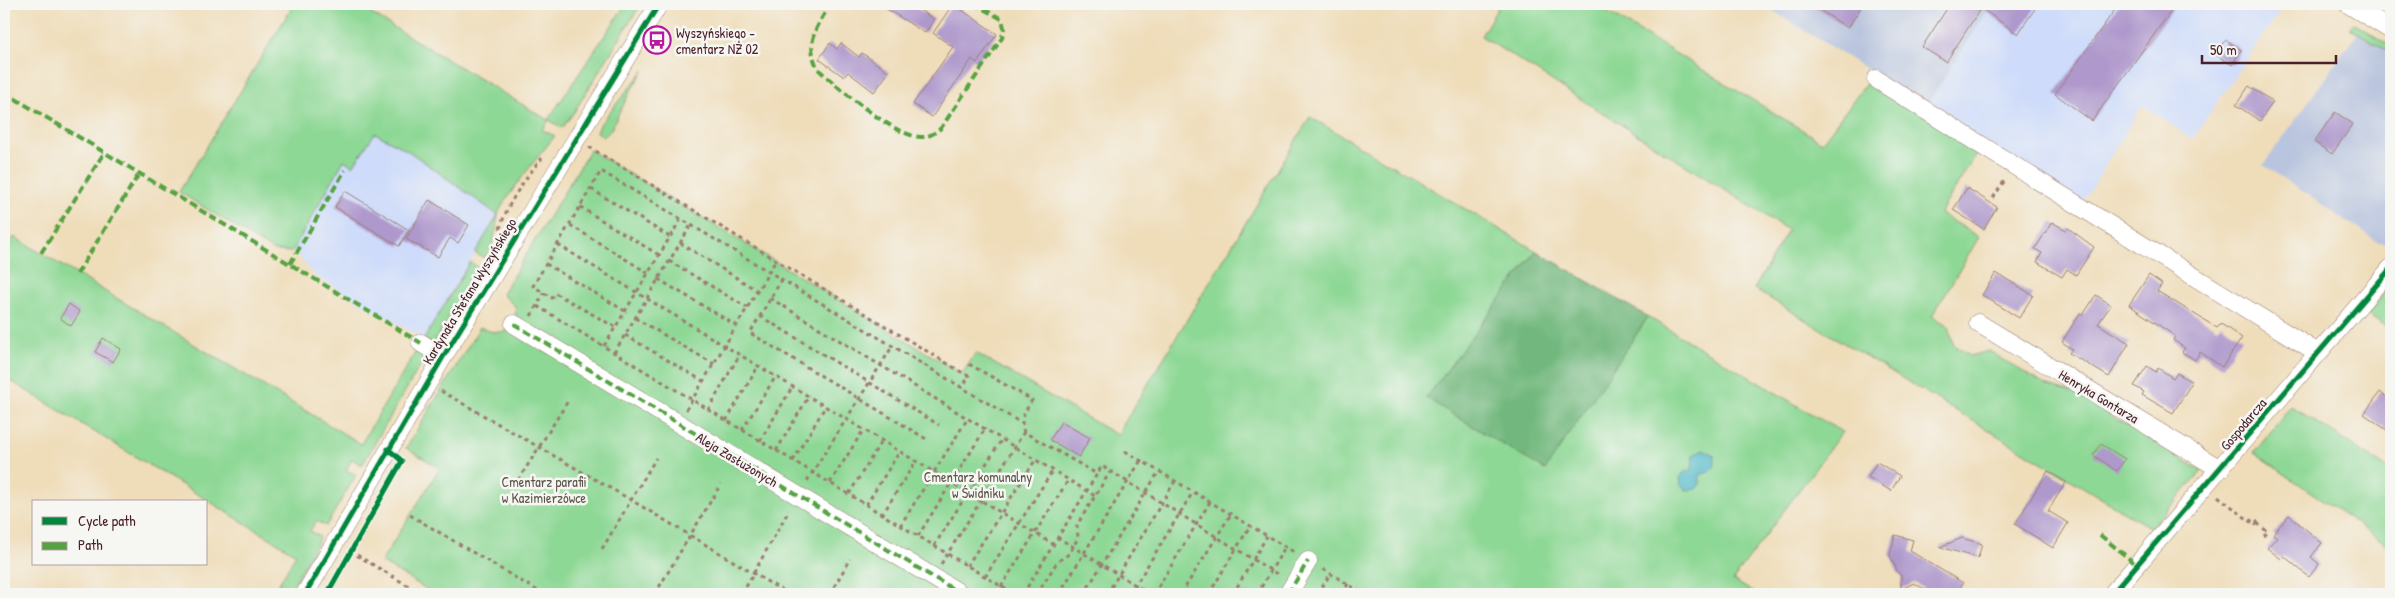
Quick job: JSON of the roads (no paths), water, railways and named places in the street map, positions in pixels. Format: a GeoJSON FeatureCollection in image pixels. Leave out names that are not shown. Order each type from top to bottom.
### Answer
{"type":"FeatureCollection","features":[{"type":"Feature","properties":{"kind":"street","name":"Kardynała Stefana Wyszyńskiego"},"geometry":{"type":"LineString","coordinates":[[305,594],[427,383],[659,4]]}},
{"type":"Feature","properties":{"kind":"street"},"geometry":{"type":"LineString","coordinates":[[2348,4],[2391,30]]}},
{"type":"Feature","properties":{"kind":"street"},"geometry":{"type":"LineString","coordinates":[[1876,79],[2014,167],[2184,269],[2318,354]]}},
{"type":"Feature","properties":{"kind":"street","name":"Gospodarcza"},"geometry":{"type":"LineString","coordinates":[[2112,594],[2391,268]]}},
{"type":"Feature","properties":{"kind":"street","name":"Henryka Gontarza"},"geometry":{"type":"LineString","coordinates":[[1978,323],[2220,469]]}},
{"type":"Feature","properties":{"kind":"street","name":"Aleja Zasłużonych"},"geometry":{"type":"LineString","coordinates":[[518,327],[961,594]]}},
{"type":"Feature","properties":{"kind":"street"},"geometry":{"type":"LineString","coordinates":[[421,344],[443,357]]}},
{"type":"Feature","properties":{"kind":"street"},"geometry":{"type":"LineString","coordinates":[[1291,589],[1308,560]]}},
{"type":"Feature","properties":{"kind":"water"},"geometry":{"type":"Polygon","coordinates":[[[1703,449],[1714,455],[1715,466],[1709,472],[1700,475],[1700,484],[1696,489],[1686,490],[1681,485],[1680,478],[1684,472],[1692,470],[1693,455],[1703,449]]]}},
{"type":"Feature","properties":{"kind":"place","name":"Wyszyńskiego - cmentarz NŻ 02"},"geometry":{"type":"Point","coordinates":[657,40]}},
{"type":"Feature","properties":{"kind":"park label","name":"Cmentarz komunalny w Świdniku"},"geometry":{"type":"Point","coordinates":[978,484]}},
{"type":"Feature","properties":{"kind":"park label","name":"Cmentarz parafii w Kazimierzówce"},"geometry":{"type":"Point","coordinates":[544,490]}}]}
